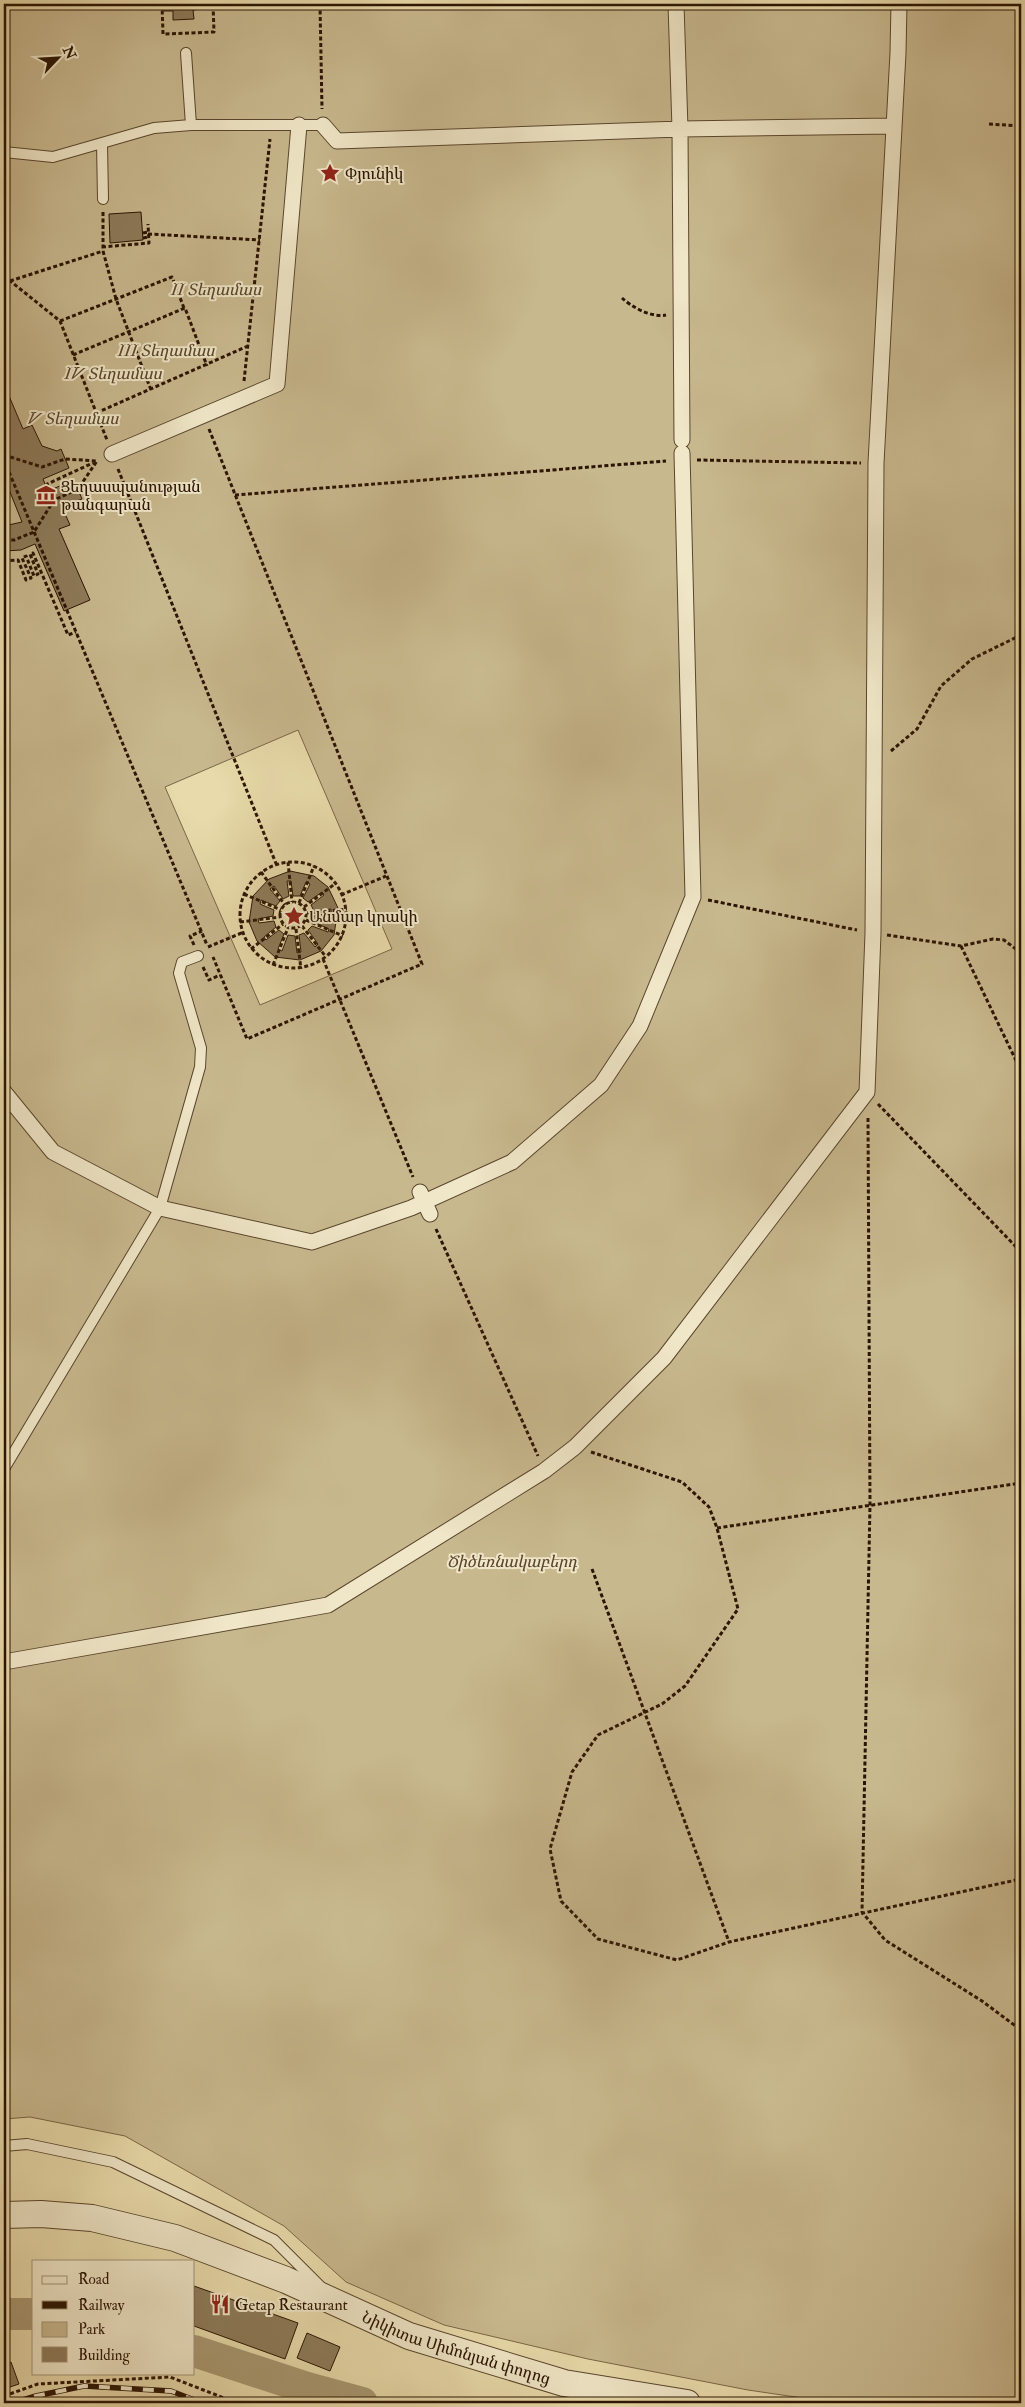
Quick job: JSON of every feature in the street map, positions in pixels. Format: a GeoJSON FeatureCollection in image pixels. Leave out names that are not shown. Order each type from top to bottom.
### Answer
{"type":"FeatureCollection","features":[{"type":"Feature","properties":{"kind":"street"},"geometry":{"type":"LineString","coordinates":[[4,1092],[53,1152],[160,1208],[312,1242],[425,1203],[512,1162],[601,1084],[640,1026],[693,897],[682,451],[680,129],[676,4]]}},
{"type":"Feature","properties":{"kind":"street"},"geometry":{"type":"LineString","coordinates":[[4,1662],[328,1605],[542,1465],[575,1448],[664,1358],[867,1092],[873,933],[876,765],[876,463],[899,4]]}},
{"type":"Feature","properties":{"kind":"street"},"geometry":{"type":"LineString","coordinates":[[112,454],[278,384],[299,125]]}},
{"type":"Feature","properties":{"kind":"street"},"geometry":{"type":"LineString","coordinates":[[323,125],[337,141],[680,129],[893,126]]}},
{"type":"Feature","properties":{"kind":"street","name":"Նիկիտա Սիմոնյան փողոց"},"geometry":{"type":"LineString","coordinates":[[4,2215],[41,2214],[92,2218],[175,2238],[286,2280],[409,2336],[564,2383],[687,2403]]}},
{"type":"Feature","properties":{"kind":"lane"},"geometry":{"type":"LineString","coordinates":[[186,53],[191,125]]}},
{"type":"Feature","properties":{"kind":"lane"},"geometry":{"type":"LineString","coordinates":[[4,152],[53,157],[154,128],[191,125],[323,125]]}},
{"type":"Feature","properties":{"kind":"lane"},"geometry":{"type":"LineString","coordinates":[[102,143],[103,198]]}},
{"type":"Feature","properties":{"kind":"lane"},"geometry":{"type":"LineString","coordinates":[[4,1469],[160,1208],[200,1067],[201,1048],[179,973],[182,962],[198,956]]}},
{"type":"Feature","properties":{"kind":"lane"},"geometry":{"type":"LineString","coordinates":[[4,2146],[27,2144],[113,2162],[274,2240],[335,2301]]}},
{"type":"Feature","properties":{"kind":"path"},"geometry":{"type":"LineString","coordinates":[[162,4],[163,34],[186,34],[214,32],[213,4]]}},
{"type":"Feature","properties":{"kind":"path"},"geometry":{"type":"LineString","coordinates":[[320,4],[323,125]]}},
{"type":"Feature","properties":{"kind":"path"},"geometry":{"type":"LineString","coordinates":[[989,124],[1021,126]]}},
{"type":"Feature","properties":{"kind":"path"},"geometry":{"type":"LineString","coordinates":[[244,382],[271,126]]}},
{"type":"Feature","properties":{"kind":"path"},"geometry":{"type":"LineString","coordinates":[[103,198],[102,249],[116,299],[151,390]]}},
{"type":"Feature","properties":{"kind":"path"},"geometry":{"type":"LineString","coordinates":[[10,281],[102,249],[149,243],[148,224]]}},
{"type":"Feature","properties":{"kind":"path"},"geometry":{"type":"LineString","coordinates":[[143,235],[260,240]]}},
{"type":"Feature","properties":{"kind":"path"},"geometry":{"type":"LineString","coordinates":[[4,276],[60,321],[277,866]]}},
{"type":"Feature","properties":{"kind":"path"},"geometry":{"type":"LineString","coordinates":[[60,321],[172,277],[207,366]]}},
{"type":"Feature","properties":{"kind":"path"},"geometry":{"type":"LineString","coordinates":[[622,298],[631,306],[660,316],[681,313]]}},
{"type":"Feature","properties":{"kind":"path"},"geometry":{"type":"LineString","coordinates":[[73,355],[184,308]]}},
{"type":"Feature","properties":{"kind":"path"},"geometry":{"type":"LineString","coordinates":[[96,413],[207,366],[248,346]]}},
{"type":"Feature","properties":{"kind":"path"},"geometry":{"type":"LineString","coordinates":[[4,460],[247,1039],[422,964],[210,429]]}},
{"type":"Feature","properties":{"kind":"path"},"geometry":{"type":"LineString","coordinates":[[235,495],[682,451],[876,463]]}},
{"type":"Feature","properties":{"kind":"path"},"geometry":{"type":"LineString","coordinates":[[45,485],[112,454]]}},
{"type":"Feature","properties":{"kind":"path"},"geometry":{"type":"LineString","coordinates":[[4,455],[42,467],[65,459],[97,462]]}},
{"type":"Feature","properties":{"kind":"path"},"geometry":{"type":"LineString","coordinates":[[4,540],[14,540],[34,532],[54,500],[78,489],[97,462]]}},
{"type":"Feature","properties":{"kind":"path"},"geometry":{"type":"LineString","coordinates":[[4,561],[18,560],[26,580],[30,578],[22,558],[26,556],[34,576],[38,574],[30,554],[33,553],[68,635],[76,632]]}},
{"type":"Feature","properties":{"kind":"path"},"geometry":{"type":"LineString","coordinates":[[876,765],[917,729],[941,686],[972,660],[1021,635]]}},
{"type":"Feature","properties":{"kind":"path"},"geometry":{"type":"LineString","coordinates":[[288,862],[292,902]]}},
{"type":"Feature","properties":{"kind":"path"},"geometry":{"type":"LineString","coordinates":[[288,862],[314,866],[336,883],[346,909],[343,936],[325,958],[302,969],[273,965],[251,949],[240,922],[244,894],[261,872],[277,866],[288,862]]}},
{"type":"Feature","properties":{"kind":"path"},"geometry":{"type":"LineString","coordinates":[[299,903],[314,866]]}},
{"type":"Feature","properties":{"kind":"path"},"geometry":{"type":"LineString","coordinates":[[261,872],[285,905]]}},
{"type":"Feature","properties":{"kind":"path"},"geometry":{"type":"LineString","coordinates":[[341,895],[386,876]]}},
{"type":"Feature","properties":{"kind":"path"},"geometry":{"type":"LineString","coordinates":[[304,907],[336,883]]}},
{"type":"Feature","properties":{"kind":"path"},"geometry":{"type":"LineString","coordinates":[[244,894],[281,910]]}},
{"type":"Feature","properties":{"kind":"path"},"geometry":{"type":"LineString","coordinates":[[693,897],[873,933],[961,946],[993,939],[1004,940],[1021,952]]}},
{"type":"Feature","properties":{"kind":"path"},"geometry":{"type":"LineString","coordinates":[[292,902],[299,903],[304,907],[307,914],[306,920],[302,926],[296,929],[288,928],[283,924],[280,917],[281,910],[285,905],[292,902]]}},
{"type":"Feature","properties":{"kind":"path"},"geometry":{"type":"LineString","coordinates":[[307,914],[346,909]]}},
{"type":"Feature","properties":{"kind":"path"},"geometry":{"type":"LineString","coordinates":[[240,922],[280,917]]}},
{"type":"Feature","properties":{"kind":"path"},"geometry":{"type":"LineString","coordinates":[[306,920],[343,936]]}},
{"type":"Feature","properties":{"kind":"path"},"geometry":{"type":"LineString","coordinates":[[251,949],[283,924]]}},
{"type":"Feature","properties":{"kind":"path"},"geometry":{"type":"LineString","coordinates":[[302,926],[325,958],[339,999],[425,1203],[542,1465]]}},
{"type":"Feature","properties":{"kind":"path"},"geometry":{"type":"LineString","coordinates":[[273,965],[288,928]]}},
{"type":"Feature","properties":{"kind":"path"},"geometry":{"type":"LineString","coordinates":[[296,929],[302,969]]}},
{"type":"Feature","properties":{"kind":"path"},"geometry":{"type":"LineString","coordinates":[[208,947],[244,932]]}},
{"type":"Feature","properties":{"kind":"path"},"geometry":{"type":"LineString","coordinates":[[961,946],[1021,1071]]}},
{"type":"Feature","properties":{"kind":"path"},"geometry":{"type":"LineString","coordinates":[[198,956],[208,980],[220,975]]}},
{"type":"Feature","properties":{"kind":"path"},"geometry":{"type":"LineString","coordinates":[[867,1092],[1021,1252]]}},
{"type":"Feature","properties":{"kind":"path"},"geometry":{"type":"LineString","coordinates":[[867,1092],[870,1504],[862,1912],[885,1940],[982,2001],[1021,2030]]}},
{"type":"Feature","properties":{"kind":"path"},"geometry":{"type":"LineString","coordinates":[[575,1448],[682,1482],[709,1508],[717,1528],[738,1609],[685,1686],[662,1704],[598,1736],[572,1772],[550,1849],[561,1901],[598,1939],[677,1960],[729,1942],[1021,1879]]}},
{"type":"Feature","properties":{"kind":"path"},"geometry":{"type":"LineString","coordinates":[[717,1528],[1021,1483]]}},
{"type":"Feature","properties":{"kind":"path"},"geometry":{"type":"LineString","coordinates":[[592,1569],[729,1942]]}},
{"type":"Feature","properties":{"kind":"path"},"geometry":{"type":"LineString","coordinates":[[4,2396],[38,2384],[170,2377],[236,2403]]}},
{"type":"Feature","properties":{"kind":"green space","name":"Ծիծեռնակաբերդ"},"geometry":{"type":"Polygon","coordinates":[[[4,4],[1021,4],[1021,2403],[836,2403],[748,2390],[588,2359],[444,2325],[346,2282],[284,2226],[125,2136],[30,2117],[4,2119],[4,4]],[[298,730],[165,787],[260,1005],[392,949],[298,730]]]}},
{"type":"Feature","properties":{"kind":"building"},"geometry":{"type":"Polygon","coordinates":[[[164,4],[202,4],[202,9],[193,10],[194,19],[173,20],[173,11],[164,11],[164,4]]]}},
{"type":"Feature","properties":{"kind":"building"},"geometry":{"type":"Polygon","coordinates":[[[141,212],[143,240],[110,243],[109,214],[141,212]]]}},
{"type":"Feature","properties":{"kind":"building","name":"Ցեղասպանության թանգարան"},"geometry":{"type":"Polygon","coordinates":[[[4,384],[23,429],[32,425],[42,446],[57,451],[61,449],[69,468],[43,479],[48,491],[74,480],[82,499],[62,507],[70,525],[59,529],[90,600],[64,611],[35,544],[21,550],[4,551],[4,526],[22,522],[4,477],[4,384]]]}},
{"type":"Feature","properties":{"kind":"building"},"geometry":{"type":"Polygon","coordinates":[[[290,871],[314,876],[328,887],[338,908],[334,935],[321,951],[300,960],[275,957],[257,941],[249,922],[253,896],[269,879],[290,871]],[[287,881],[289,896],[283,899],[274,886],[270,889],[280,901],[276,906],[261,900],[260,904],[274,910],[273,916],[258,919],[259,923],[274,921],[276,927],[264,937],[266,940],[279,930],[284,934],[278,949],[282,951],[288,935],[295,936],[297,953],[301,952],[299,935],[304,933],[315,947],[318,944],[308,930],[312,926],[328,932],[329,929],[313,922],[314,916],[331,913],[331,909],[314,911],[311,905],[324,895],[322,892],[308,902],[303,898],[310,884],[306,882],[300,896],[293,896],[291,881],[287,881]]]}},
{"type":"Feature","properties":{"kind":"building","name":"Getap Restaurant"},"geometry":{"type":"Polygon","coordinates":[[[195,2286],[298,2323],[285,2359],[195,2326],[195,2286]]]}},
{"type":"Feature","properties":{"kind":"building"},"geometry":{"type":"Polygon","coordinates":[[[307,2333],[340,2347],[330,2371],[297,2358],[307,2333]]]}},
{"type":"Feature","properties":{"kind":"building"},"geometry":{"type":"Polygon","coordinates":[[[11,2362],[19,2384],[4,2389],[4,2365],[11,2362]]]}},
{"type":"Feature","properties":{"kind":"waterway"},"geometry":{"type":"LineString","coordinates":[[4,2314],[32,2314]]}},
{"type":"Feature","properties":{"kind":"waterway"},"geometry":{"type":"LineString","coordinates":[[195,2351],[307,2388],[362,2403]]}},
{"type":"Feature","properties":{"kind":"railway"},"geometry":{"type":"LineString","coordinates":[[13,2403],[84,2386],[171,2391],[202,2403]]}},
{"type":"Feature","properties":{"kind":"place","name":"Փյունիկ"},"geometry":{"type":"Point","coordinates":[330,173]}},
{"type":"Feature","properties":{"kind":"place","name":"Ցեղասպանության թանգարան"},"geometry":{"type":"Point","coordinates":[46,495]}},
{"type":"Feature","properties":{"kind":"place","name":"Անմար կրակի"},"geometry":{"type":"Point","coordinates":[294,916]}},
{"type":"Feature","properties":{"kind":"place","name":"Getap Restaurant"},"geometry":{"type":"Point","coordinates":[220,2304]}},
{"type":"Feature","properties":{"kind":"park label","name":"II Տեղամաս"},"geometry":{"type":"Point","coordinates":[216,289]}},
{"type":"Feature","properties":{"kind":"park label","name":"III Տեղամաս"},"geometry":{"type":"Point","coordinates":[166,350]}},
{"type":"Feature","properties":{"kind":"park label","name":"IV Տեղամաս"},"geometry":{"type":"Point","coordinates":[113,373]}},
{"type":"Feature","properties":{"kind":"park label","name":"V Տեղամաս"},"geometry":{"type":"Point","coordinates":[73,418]}}]}
